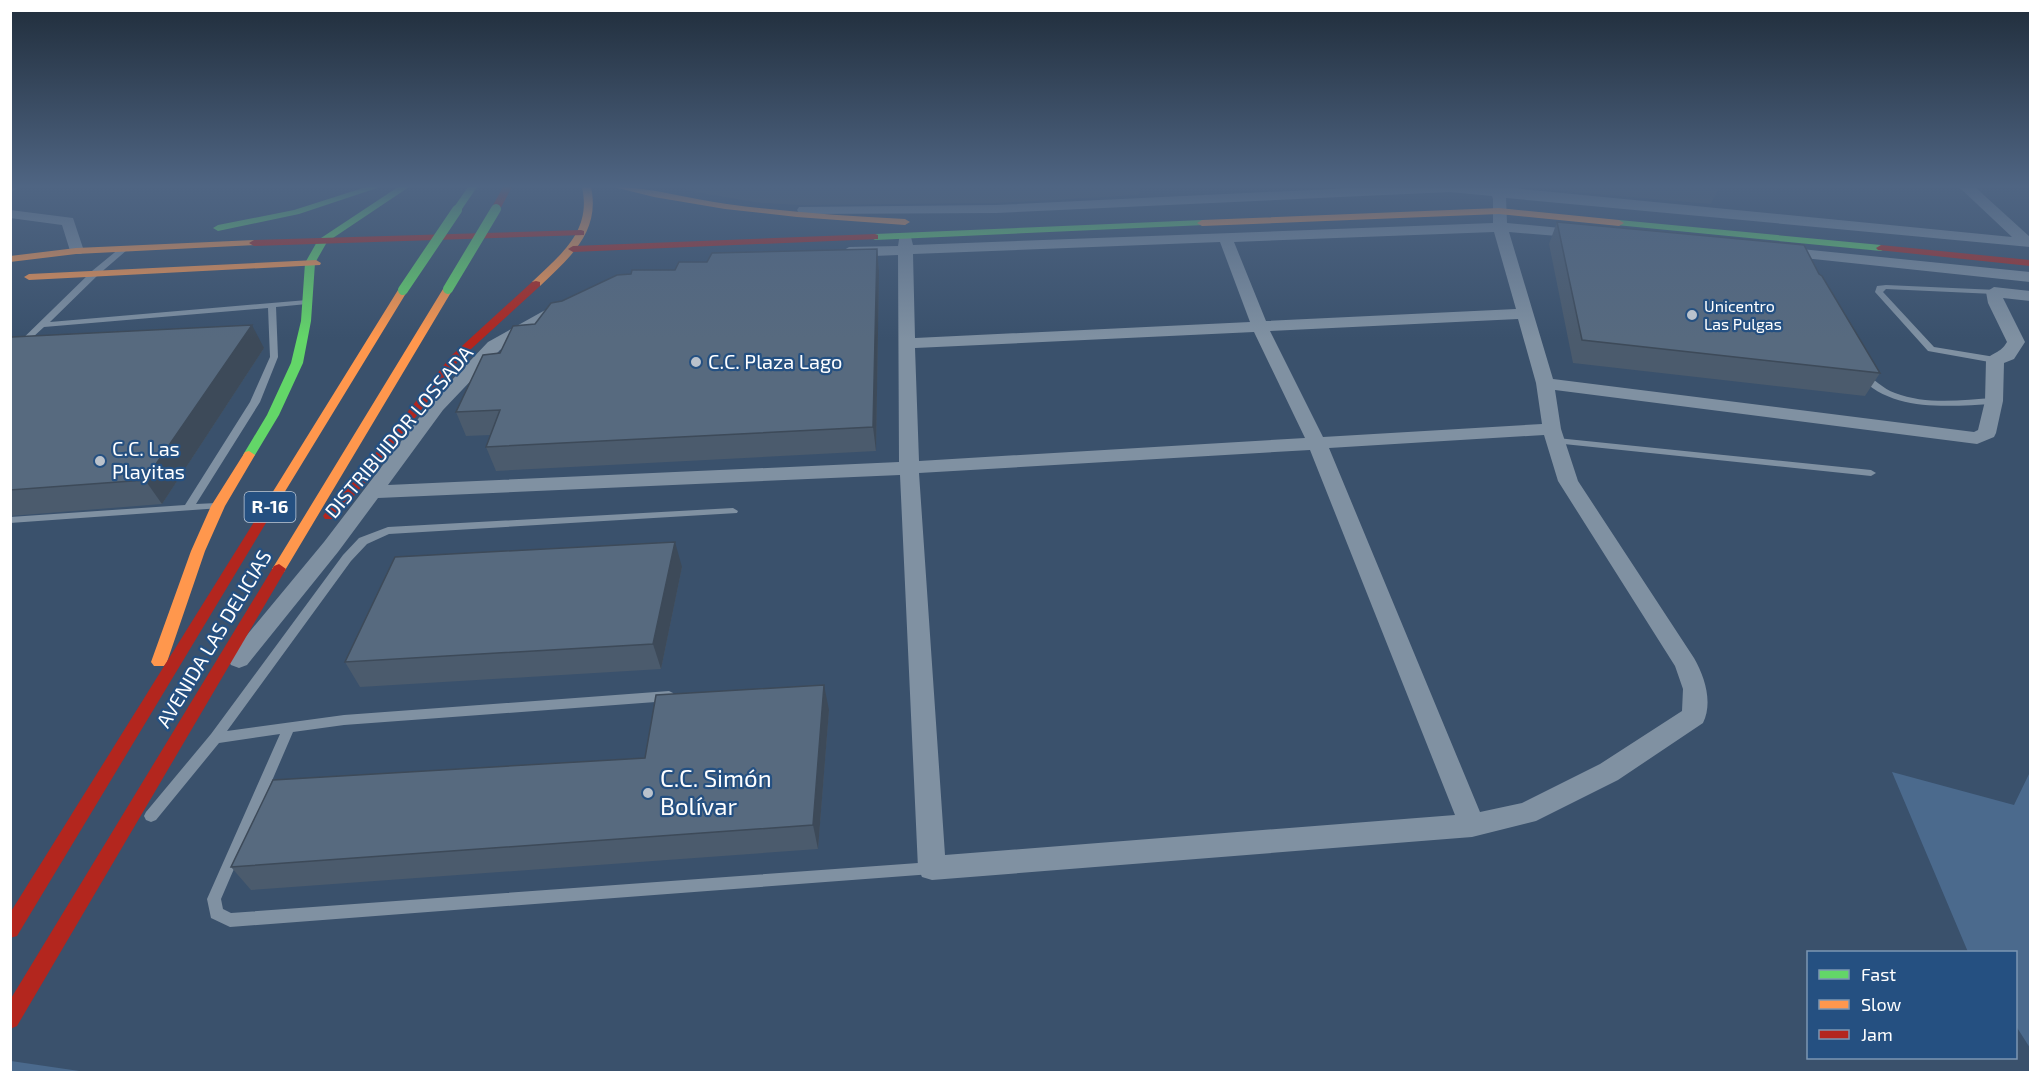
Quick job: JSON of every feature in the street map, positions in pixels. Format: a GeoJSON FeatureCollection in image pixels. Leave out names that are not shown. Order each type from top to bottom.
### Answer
{"type":"FeatureCollection","features":[{"type":"Feature","properties":{"kind":"main road"},"geometry":{"type":"LineString","coordinates":[[10,259],[162,238]]}},
{"type":"Feature","properties":{"kind":"main road"},"geometry":{"type":"LineString","coordinates":[[138,723],[198,552],[218,506],[273,415],[297,363],[306,321],[310,263],[323,240],[327,238]]}},
{"type":"Feature","properties":{"kind":"main road"},"geometry":{"type":"LineString","coordinates":[[76,251],[399,238]]}},
{"type":"Feature","properties":{"kind":"main road","name":"AVENIDA LAS DELICIAS"},"geometry":{"type":"LineString","coordinates":[[10,930],[403,290],[438,238]]}},
{"type":"Feature","properties":{"kind":"main road","name":"AVENIDA LAS DELICIAS"},"geometry":{"type":"LineString","coordinates":[[13,1015],[182,729],[479,238]]}},
{"type":"Feature","properties":{"kind":"main road","name":"DISTRIBUIDOR LOSSADA"},"geometry":{"type":"LineString","coordinates":[[265,592],[376,461],[455,358],[573,249],[582,238]]}},
{"type":"Feature","properties":{"kind":"main road"},"geometry":{"type":"LineString","coordinates":[[549,251],[866,238]]}},
{"type":"Feature","properties":{"kind":"main road"},"geometry":{"type":"LineString","coordinates":[[1805,238],[2031,263]]}},
{"type":"Feature","properties":{"kind":"main road"},"geometry":{"type":"LineString","coordinates":[[405,258],[489,254]]}},
{"type":"Feature","properties":{"kind":"main road"},"geometry":{"type":"LineString","coordinates":[[12,278],[334,262]]}},
{"type":"Feature","properties":{"kind":"street"},"geometry":{"type":"LineString","coordinates":[[72,238],[76,251]]}},
{"type":"Feature","properties":{"kind":"street"},"geometry":{"type":"LineString","coordinates":[[773,257],[895,238]]}},
{"type":"Feature","properties":{"kind":"street"},"geometry":{"type":"LineString","coordinates":[[905,238],[909,468],[932,868],[1472,825],[1527,813],[1609,772],[1694,716],[1695,689],[1686,664],[1568,481],[1554,435],[1545,383],[1506,238]]}},
{"type":"Feature","properties":{"kind":"street"},"geometry":{"type":"LineString","coordinates":[[1225,238],[1260,327],[1317,443],[1472,825]]}},
{"type":"Feature","properties":{"kind":"street"},"geometry":{"type":"LineString","coordinates":[[1750,238],[2031,276]]}},
{"type":"Feature","properties":{"kind":"street"},"geometry":{"type":"LineString","coordinates":[[1950,238],[2030,245]]}},
{"type":"Feature","properties":{"kind":"street"},"geometry":{"type":"LineString","coordinates":[[1545,383],[1977,438],[1987,433],[1994,401],[1995,360],[2008,355],[2016,342],[1996,303],[1994,292],[2031,296]]}},
{"type":"Feature","properties":{"kind":"street","name":"DISTRIBUIDOR LOSSADA"},"geometry":{"type":"LineString","coordinates":[[182,729],[331,547],[437,406],[494,346],[577,300]]}},
{"type":"Feature","properties":{"kind":"street"},"geometry":{"type":"LineString","coordinates":[[907,343],[1525,314]]}},
{"type":"Feature","properties":{"kind":"street"},"geometry":{"type":"LineString","coordinates":[[371,492],[909,468],[1317,443],[1554,435]]}},
{"type":"Feature","properties":{"kind":"lane"},"geometry":{"type":"LineString","coordinates":[[10,356],[95,273],[123,250]]}},
{"type":"Feature","properties":{"kind":"lane"},"geometry":{"type":"LineString","coordinates":[[1994,292],[1886,287],[1880,288],[1879,292],[1931,349],[1995,360]]}},
{"type":"Feature","properties":{"kind":"lane"},"geometry":{"type":"LineString","coordinates":[[41,326],[307,302]]}},
{"type":"Feature","properties":{"kind":"lane"},"geometry":{"type":"LineString","coordinates":[[188,508],[255,402],[274,357],[272,305]]}},
{"type":"Feature","properties":{"kind":"lane"},"geometry":{"type":"LineString","coordinates":[[1856,363],[1873,387],[1892,396],[1926,402],[1994,401]]}},
{"type":"Feature","properties":{"kind":"lane"},"geometry":{"type":"LineString","coordinates":[[1554,435],[1871,473]]}},
{"type":"Feature","properties":{"kind":"lane"},"geometry":{"type":"LineString","coordinates":[[10,520],[218,506]]}},
{"type":"Feature","properties":{"kind":"lane"},"geometry":{"type":"LineString","coordinates":[[75,910],[215,738],[347,558],[363,541],[388,531],[734,511]]}},
{"type":"Feature","properties":{"kind":"lane"},"geometry":{"type":"LineString","coordinates":[[215,738],[344,720],[687,695]]}},
{"type":"Feature","properties":{"kind":"lane"},"geometry":{"type":"LineString","coordinates":[[289,728],[214,899],[216,913],[230,920],[932,868]]}},
{"type":"Feature","properties":{"kind":"water"},"geometry":{"type":"Polygon","coordinates":[[[1892,772],[2014,805],[2030,772],[2030,1048],[2017,1028],[2017,951],[1968,951],[1892,772]]]}},
{"type":"Feature","properties":{"kind":"water"},"geometry":{"type":"Polygon","coordinates":[[[11,1061],[86,1072],[11,1072],[11,1061]]]}},
{"type":"Feature","properties":{"kind":"building","name":"Unicentro Las Pulgas"},"geometry":{"type":"Polygon","coordinates":[[[1560,238],[1724,238],[1804,245],[1819,274],[1880,373],[1582,340],[1560,238]]]}},
{"type":"Feature","properties":{"kind":"building","name":"C.C. Plaza Lago"},"geometry":{"type":"Polygon","coordinates":[[[877,249],[873,427],[486,447],[500,410],[456,412],[483,355],[500,353],[513,326],[535,324],[551,303],[562,301],[617,275],[631,274],[632,270],[675,270],[679,262],[707,262],[712,253],[877,249]]]}},
{"type":"Feature","properties":{"kind":"building","name":"C.C. Las Playitas"},"geometry":{"type":"Polygon","coordinates":[[[252,325],[145,480],[10,490],[10,339],[12,337],[252,325]]]}},
{"type":"Feature","properties":{"kind":"building"},"geometry":{"type":"Polygon","coordinates":[[[675,542],[653,644],[345,662],[395,557],[675,542]]]}},
{"type":"Feature","properties":{"kind":"building","name":"C.C. Simón Bolívar"},"geometry":{"type":"Polygon","coordinates":[[[824,685],[813,825],[231,867],[273,780],[645,758],[656,695],[824,685]]]}},
{"type":"Feature","properties":{"kind":"traffic: fast"},"geometry":{"type":"LineString","coordinates":[[249,455],[273,415],[297,363],[306,321],[310,263],[323,240],[327,238]]}},
{"type":"Feature","properties":{"kind":"traffic: fast"},"geometry":{"type":"LineString","coordinates":[[403,290],[438,238]]}},
{"type":"Feature","properties":{"kind":"traffic: fast"},"geometry":{"type":"LineString","coordinates":[[448,289],[479,238]]}},
{"type":"Feature","properties":{"kind":"traffic: fast"},"geometry":{"type":"LineString","coordinates":[[1771,238],[1881,248]]}},
{"type":"Feature","properties":{"kind":"traffic: slow"},"geometry":{"type":"LineString","coordinates":[[536,284],[563,260],[579,238]]}},
{"type":"Feature","properties":{"kind":"traffic: slow"},"geometry":{"type":"LineString","coordinates":[[10,259],[76,251],[254,243]]}},
{"type":"Feature","properties":{"kind":"traffic: slow"},"geometry":{"type":"LineString","coordinates":[[29,277],[316,263]]}},
{"type":"Feature","properties":{"kind":"traffic: slow"},"geometry":{"type":"LineString","coordinates":[[279,569],[448,289]]}},
{"type":"Feature","properties":{"kind":"traffic: slow"},"geometry":{"type":"LineString","coordinates":[[275,498],[403,290]]}},
{"type":"Feature","properties":{"kind":"traffic: slow"},"geometry":{"type":"LineString","coordinates":[[159,662],[198,551],[218,506],[249,455]]}},
{"type":"Feature","properties":{"kind":"traffic: jam"},"geometry":{"type":"LineString","coordinates":[[254,243],[433,238]]}},
{"type":"Feature","properties":{"kind":"traffic: jam"},"geometry":{"type":"LineString","coordinates":[[573,249],[861,238]]}},
{"type":"Feature","properties":{"kind":"traffic: jam"},"geometry":{"type":"LineString","coordinates":[[1881,248],[2030,263]]}},
{"type":"Feature","properties":{"kind":"traffic: jam"},"geometry":{"type":"LineString","coordinates":[[330,516],[376,461],[455,358],[536,284]]}},
{"type":"Feature","properties":{"kind":"traffic: jam"},"geometry":{"type":"LineString","coordinates":[[10,930],[275,498]]}},
{"type":"Feature","properties":{"kind":"traffic: jam"},"geometry":{"type":"LineString","coordinates":[[10,1019],[279,569]]}},
{"type":"Feature","properties":{"kind":"place","name":"Unicentro Las Pulgas"},"geometry":{"type":"Point","coordinates":[1692,315]}},
{"type":"Feature","properties":{"kind":"place","name":"C.C. Plaza Lago"},"geometry":{"type":"Point","coordinates":[696,362]}},
{"type":"Feature","properties":{"kind":"place","name":"C.C. Las Playitas"},"geometry":{"type":"Point","coordinates":[100,461]}},
{"type":"Feature","properties":{"kind":"place","name":"C.C. Simón Bolívar"},"geometry":{"type":"Point","coordinates":[648,793]}}]}
